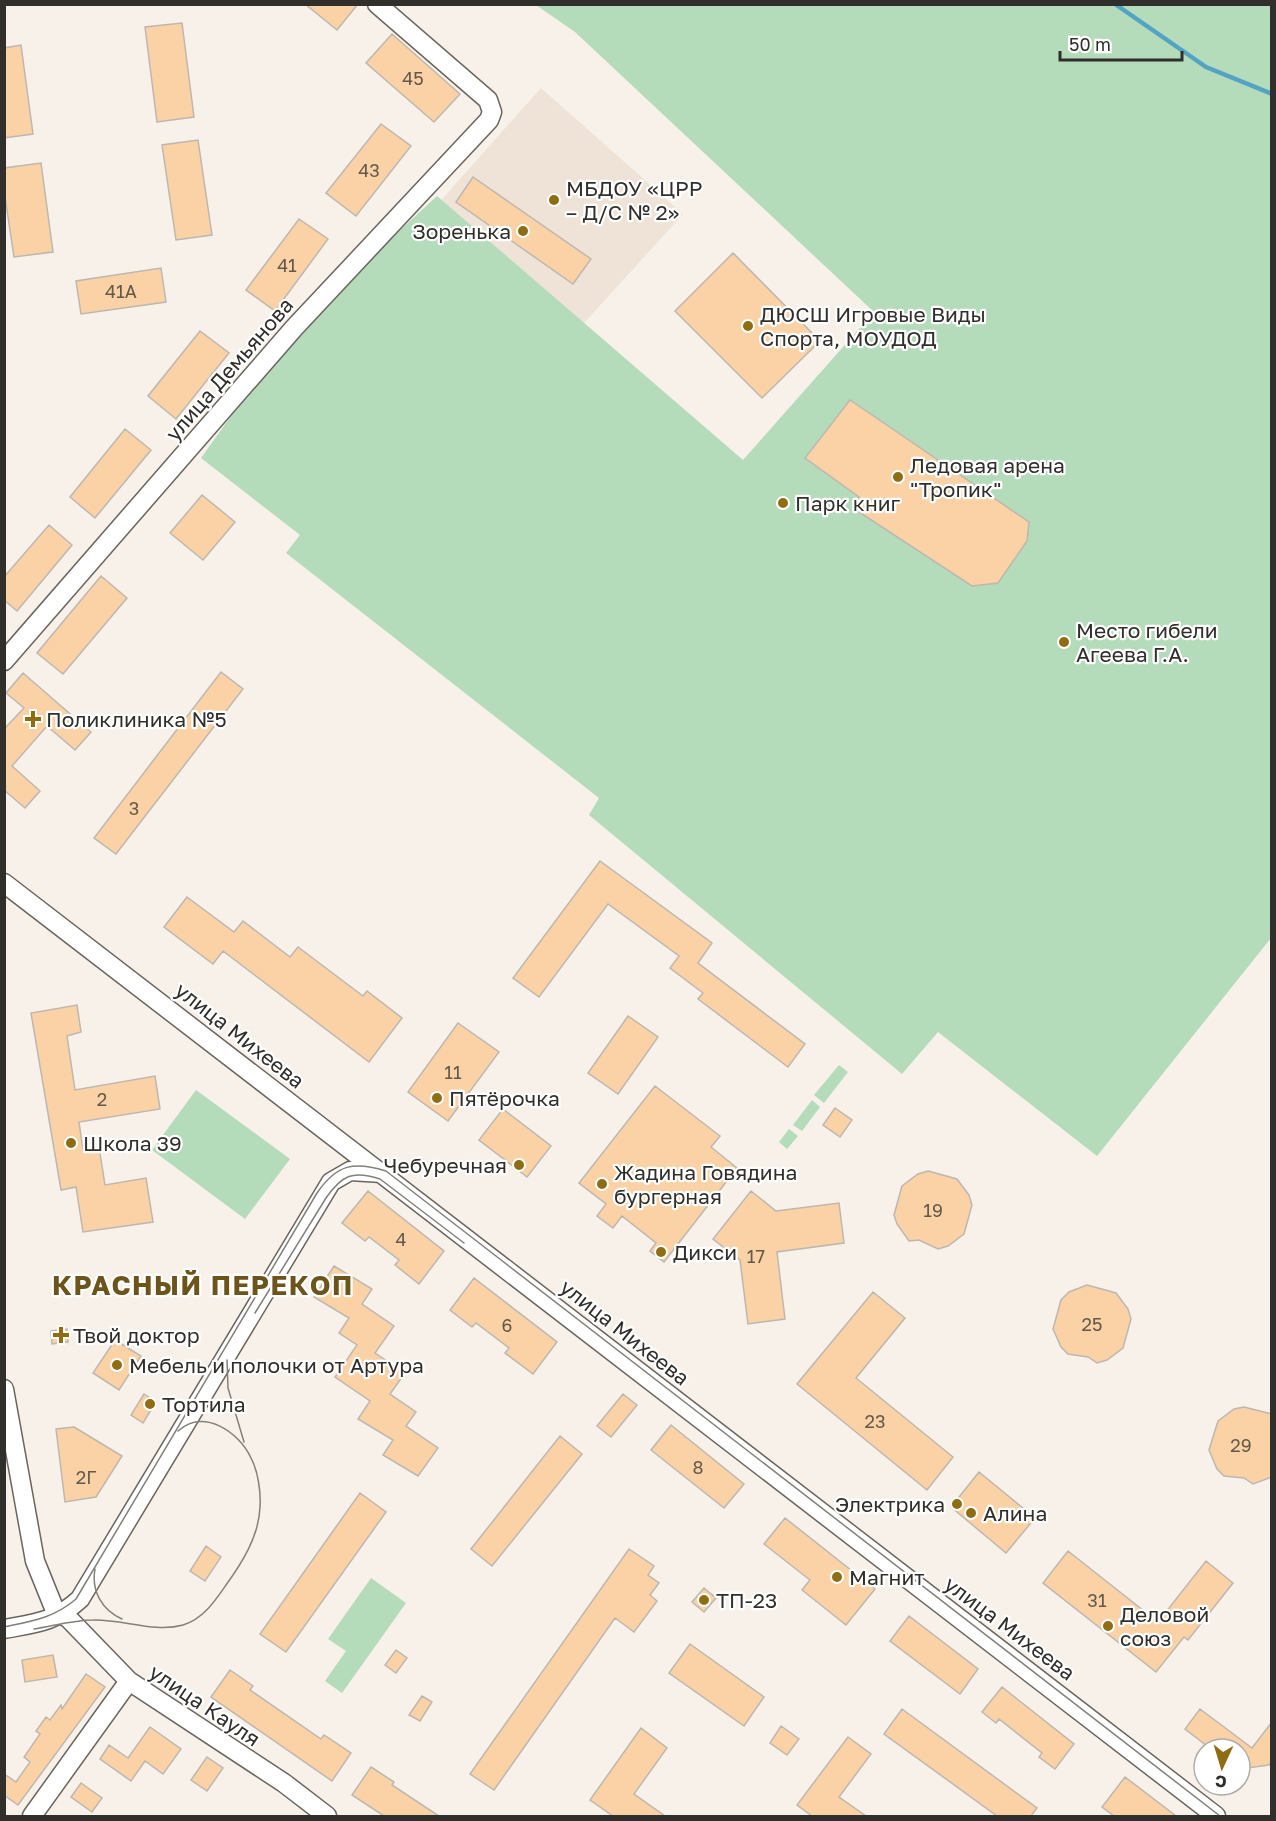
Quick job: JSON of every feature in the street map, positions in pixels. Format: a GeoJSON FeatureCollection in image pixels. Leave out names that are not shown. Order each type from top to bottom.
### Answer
{"type":"FeatureCollection","features":[{"type":"Feature","properties":{"kind":"street","name":"улица Демьянова"},"geometry":{"type":"LineString","coordinates":[[4,661],[294,328],[484,128],[492,112],[488,100],[377,4]]}},
{"type":"Feature","properties":{"kind":"street","name":"улица Михеева"},"geometry":{"type":"LineString","coordinates":[[4,883],[1216,1816]]}},
{"type":"Feature","properties":{"kind":"street"},"geometry":{"type":"LineString","coordinates":[[4,1629],[66,1617],[97,1573],[331,1182],[346,1172],[359,1170],[383,1173]]}},
{"type":"Feature","properties":{"kind":"street","name":"улица Кауля"},"geometry":{"type":"LineString","coordinates":[[4,1389],[9,1441],[35,1562],[54,1608],[66,1617],[129,1681],[284,1783],[327,1816]]}},
{"type":"Feature","properties":{"kind":"street"},"geometry":{"type":"LineString","coordinates":[[32,1816],[129,1681]]}},
{"type":"Feature","properties":{"kind":"shaded area","name":"МБДОУ «ЦРР – Д/С № 2»"},"geometry":{"type":"Polygon","coordinates":[[[541,88],[683,214],[584,323],[436,206],[541,88]]]}},
{"type":"Feature","properties":{"kind":"green space"},"geometry":{"type":"Polygon","coordinates":[[[536,5],[1271,5],[1271,938],[1097,1156],[938,1032],[902,1074],[589,815],[599,798],[286,553],[300,535],[201,458],[294,328],[437,196],[743,460],[874,312],[575,32],[536,5]]]}},
{"type":"Feature","properties":{"kind":"green space"},"geometry":{"type":"Polygon","coordinates":[[[839,1065],[848,1072],[824,1103],[814,1095],[839,1065]]]}},
{"type":"Feature","properties":{"kind":"green space"},"geometry":{"type":"Polygon","coordinates":[[[196,1090],[290,1159],[245,1219],[152,1150],[196,1090]]]}},
{"type":"Feature","properties":{"kind":"green space"},"geometry":{"type":"Polygon","coordinates":[[[812,1100],[820,1107],[802,1131],[793,1125],[812,1100]]]}},
{"type":"Feature","properties":{"kind":"green space"},"geometry":{"type":"Polygon","coordinates":[[[789,1129],[798,1136],[787,1149],[779,1142],[789,1129]]]}},
{"type":"Feature","properties":{"kind":"green space"},"geometry":{"type":"Polygon","coordinates":[[[371,1578],[406,1603],[342,1693],[325,1681],[346,1651],[328,1639],[371,1578]]]}},
{"type":"Feature","properties":{"kind":"building"},"geometry":{"type":"Polygon","coordinates":[[[305,4],[358,4],[337,30],[305,4]]]}},
{"type":"Feature","properties":{"kind":"building"},"geometry":{"type":"Polygon","coordinates":[[[182,23],[194,117],[157,122],[145,27],[182,23]]]}},
{"type":"Feature","properties":{"kind":"building"},"geometry":{"type":"Polygon","coordinates":[[[392,34],[460,94],[434,122],[366,63],[392,34]]]}},
{"type":"Feature","properties":{"kind":"building"},"geometry":{"type":"Polygon","coordinates":[[[21,45],[33,134],[4,138],[4,48],[21,45]]]}},
{"type":"Feature","properties":{"kind":"building"},"geometry":{"type":"Polygon","coordinates":[[[381,124],[411,146],[356,216],[326,193],[381,124]]]}},
{"type":"Feature","properties":{"kind":"building"},"geometry":{"type":"Polygon","coordinates":[[[198,140],[212,235],[176,240],[162,145],[198,140]]]}},
{"type":"Feature","properties":{"kind":"building"},"geometry":{"type":"Polygon","coordinates":[[[41,163],[53,252],[14,257],[4,190],[4,168],[41,163]]]}},
{"type":"Feature","properties":{"kind":"building","name":"Зоренька"},"geometry":{"type":"Polygon","coordinates":[[[473,177],[591,259],[573,284],[456,202],[473,177]]]}},
{"type":"Feature","properties":{"kind":"building"},"geometry":{"type":"Polygon","coordinates":[[[299,219],[328,239],[275,311],[246,290],[299,219]]]}},
{"type":"Feature","properties":{"kind":"building","name":"ДЮСШ Игровые Виды Спорта, МОУДОД"},"geometry":{"type":"Polygon","coordinates":[[[733,253],[820,341],[762,398],[675,311],[733,253]]]}},
{"type":"Feature","properties":{"kind":"building"},"geometry":{"type":"Polygon","coordinates":[[[161,268],[166,302],[81,314],[76,281],[161,268]]]}},
{"type":"Feature","properties":{"kind":"building"},"geometry":{"type":"Polygon","coordinates":[[[200,331],[229,353],[176,419],[148,396],[200,331]]]}},
{"type":"Feature","properties":{"kind":"building","name":"Ледовая арена \"Тропик\""},"geometry":{"type":"Polygon","coordinates":[[[850,400],[1029,522],[1027,541],[998,583],[972,586],[853,508],[859,497],[805,458],[850,400]]]}},
{"type":"Feature","properties":{"kind":"building"},"geometry":{"type":"Polygon","coordinates":[[[125,429],[151,450],[95,518],[70,497],[125,429]]]}},
{"type":"Feature","properties":{"kind":"building"},"geometry":{"type":"Polygon","coordinates":[[[202,495],[235,522],[203,560],[170,533],[202,495]]]}},
{"type":"Feature","properties":{"kind":"building"},"geometry":{"type":"Polygon","coordinates":[[[49,525],[72,545],[17,611],[4,600],[4,577],[49,525]]]}},
{"type":"Feature","properties":{"kind":"building"},"geometry":{"type":"Polygon","coordinates":[[[101,576],[127,598],[63,674],[37,653],[101,576]]]}},
{"type":"Feature","properties":{"kind":"building"},"geometry":{"type":"Polygon","coordinates":[[[221,672],[243,689],[116,854],[94,838],[221,672]]]}},
{"type":"Feature","properties":{"kind":"building"},"geometry":{"type":"Polygon","coordinates":[[[23,673],[91,732],[75,750],[47,726],[12,766],[40,791],[25,808],[4,790],[4,729],[24,708],[6,693],[23,673]]]}},
{"type":"Feature","properties":{"kind":"building"},"geometry":{"type":"Polygon","coordinates":[[[600,861],[712,943],[698,963],[805,1044],[788,1067],[698,999],[703,993],[670,968],[679,956],[608,904],[539,997],[513,978],[600,861]]]}},
{"type":"Feature","properties":{"kind":"building"},"geometry":{"type":"Polygon","coordinates":[[[187,897],[234,932],[243,921],[290,957],[298,947],[363,996],[367,991],[402,1018],[369,1062],[223,951],[213,964],[164,927],[187,897]]]}},
{"type":"Feature","properties":{"kind":"building"},"geometry":{"type":"Polygon","coordinates":[[[77,1005],[81,1032],[67,1036],[75,1090],[155,1076],[160,1109],[79,1122],[83,1150],[99,1147],[105,1185],[146,1178],[153,1222],[83,1232],[76,1187],[61,1190],[31,1013],[77,1005]]]}},
{"type":"Feature","properties":{"kind":"building"},"geometry":{"type":"Polygon","coordinates":[[[628,1016],[658,1037],[618,1094],[588,1073],[628,1016]]]}},
{"type":"Feature","properties":{"kind":"building"},"geometry":{"type":"Polygon","coordinates":[[[458,1023],[499,1052],[448,1121],[408,1092],[458,1023]]]}},
{"type":"Feature","properties":{"kind":"building"},"geometry":{"type":"Polygon","coordinates":[[[655,1086],[720,1136],[711,1147],[737,1168],[664,1262],[650,1251],[656,1243],[622,1216],[613,1228],[597,1216],[606,1204],[579,1183],[655,1086]]]}},
{"type":"Feature","properties":{"kind":"building"},"geometry":{"type":"Polygon","coordinates":[[[835,1108],[852,1120],[840,1137],[823,1125],[835,1108]]]}},
{"type":"Feature","properties":{"kind":"building"},"geometry":{"type":"Polygon","coordinates":[[[503,1109],[551,1146],[527,1177],[479,1140],[503,1109]]]}},
{"type":"Feature","properties":{"kind":"building"},"geometry":{"type":"Polygon","coordinates":[[[928,1171],[957,1179],[969,1195],[972,1205],[964,1234],[948,1246],[938,1249],[919,1240],[909,1241],[897,1224],[894,1215],[902,1186],[918,1174],[928,1171]]]}},
{"type":"Feature","properties":{"kind":"building"},"geometry":{"type":"Polygon","coordinates":[[[368,1191],[444,1251],[419,1284],[395,1265],[399,1260],[369,1237],[365,1241],[342,1223],[368,1191]]]}},
{"type":"Feature","properties":{"kind":"building"},"geometry":{"type":"Polygon","coordinates":[[[751,1191],[776,1211],[839,1203],[844,1243],[777,1252],[785,1319],[748,1324],[740,1260],[713,1239],[751,1191]]]}},
{"type":"Feature","properties":{"kind":"building"},"geometry":{"type":"Polygon","coordinates":[[[334,1266],[372,1289],[362,1304],[394,1326],[375,1353],[405,1373],[390,1394],[416,1412],[406,1426],[438,1448],[418,1476],[383,1455],[393,1440],[358,1419],[370,1401],[335,1377],[357,1345],[339,1333],[349,1318],[314,1297],[334,1266]]]}},
{"type":"Feature","properties":{"kind":"building"},"geometry":{"type":"Polygon","coordinates":[[[474,1278],[557,1342],[533,1374],[505,1353],[509,1348],[476,1323],[472,1327],[450,1310],[474,1278]]]}},
{"type":"Feature","properties":{"kind":"building"},"geometry":{"type":"Polygon","coordinates":[[[1087,1285],[1116,1293],[1128,1309],[1131,1319],[1123,1348],[1107,1360],[1097,1363],[1088,1357],[1068,1354],[1061,1347],[1053,1329],[1061,1300],[1069,1292],[1087,1285]]]}},
{"type":"Feature","properties":{"kind":"building"},"geometry":{"type":"Polygon","coordinates":[[[873,1292],[905,1318],[856,1378],[953,1457],[927,1490],[797,1384],[873,1292]]]}},
{"type":"Feature","properties":{"kind":"building"},"geometry":{"type":"Polygon","coordinates":[[[67,1329],[68,1342],[52,1344],[51,1331],[67,1329]]]}},
{"type":"Feature","properties":{"kind":"building","name":"Мебель и полочки от Артура"},"geometry":{"type":"Polygon","coordinates":[[[115,1340],[141,1356],[119,1390],[93,1373],[115,1340]]]}},
{"type":"Feature","properties":{"kind":"building"},"geometry":{"type":"Polygon","coordinates":[[[144,1394],[156,1402],[143,1423],[131,1415],[144,1394]]]}},
{"type":"Feature","properties":{"kind":"building"},"geometry":{"type":"Polygon","coordinates":[[[623,1394],[637,1405],[611,1437],[597,1426],[623,1394]]]}},
{"type":"Feature","properties":{"kind":"building"},"geometry":{"type":"Polygon","coordinates":[[[1244,1407],[1272,1414],[1272,1477],[1253,1484],[1244,1478],[1224,1476],[1217,1469],[1209,1450],[1218,1421],[1234,1409],[1244,1407]]]}},
{"type":"Feature","properties":{"kind":"building"},"geometry":{"type":"Polygon","coordinates":[[[671,1425],[744,1484],[724,1508],[651,1450],[671,1425]]]}},
{"type":"Feature","properties":{"kind":"building"},"geometry":{"type":"Polygon","coordinates":[[[74,1427],[122,1456],[96,1497],[65,1502],[56,1429],[74,1427]]]}},
{"type":"Feature","properties":{"kind":"building"},"geometry":{"type":"Polygon","coordinates":[[[560,1436],[582,1454],[492,1566],[471,1549],[560,1436]]]}},
{"type":"Feature","properties":{"kind":"building"},"geometry":{"type":"Polygon","coordinates":[[[979,1472],[1035,1518],[1006,1553],[951,1507],[979,1472]]]}},
{"type":"Feature","properties":{"kind":"building"},"geometry":{"type":"Polygon","coordinates":[[[360,1493],[386,1512],[286,1652],[260,1634],[360,1493]]]}},
{"type":"Feature","properties":{"kind":"building"},"geometry":{"type":"Polygon","coordinates":[[[785,1518],[875,1589],[846,1625],[802,1590],[810,1580],[764,1544],[785,1518]]]}},
{"type":"Feature","properties":{"kind":"building"},"geometry":{"type":"Polygon","coordinates":[[[206,1546],[221,1557],[205,1581],[190,1571],[206,1546]]]}},
{"type":"Feature","properties":{"kind":"building"},"geometry":{"type":"Polygon","coordinates":[[[629,1549],[654,1566],[648,1575],[659,1583],[650,1595],[657,1601],[634,1632],[615,1618],[494,1790],[470,1774],[629,1549]]]}},
{"type":"Feature","properties":{"kind":"building"},"geometry":{"type":"Polygon","coordinates":[[[1068,1551],[1158,1622],[1206,1561],[1233,1583],[1188,1640],[1184,1637],[1156,1672],[1043,1583],[1068,1551]]]}},
{"type":"Feature","properties":{"kind":"building","name":"ТП-23"},"geometry":{"type":"Polygon","coordinates":[[[704,1588],[716,1598],[704,1612],[692,1602],[704,1588]]]}},
{"type":"Feature","properties":{"kind":"building"},"geometry":{"type":"Polygon","coordinates":[[[909,1616],[978,1669],[960,1694],[890,1641],[909,1616]]]}},
{"type":"Feature","properties":{"kind":"building"},"geometry":{"type":"Polygon","coordinates":[[[690,1644],[764,1697],[744,1726],[669,1673],[690,1644]]]}},
{"type":"Feature","properties":{"kind":"building"},"geometry":{"type":"Polygon","coordinates":[[[396,1650],[407,1658],[396,1673],[385,1665],[396,1650]]]}},
{"type":"Feature","properties":{"kind":"building"},"geometry":{"type":"Polygon","coordinates":[[[53,1655],[57,1677],[25,1682],[22,1660],[53,1655]]]}},
{"type":"Feature","properties":{"kind":"building"},"geometry":{"type":"Polygon","coordinates":[[[230,1670],[253,1686],[250,1690],[321,1739],[324,1735],[351,1753],[332,1781],[211,1697],[230,1670]]]}},
{"type":"Feature","properties":{"kind":"building"},"geometry":{"type":"Polygon","coordinates":[[[86,1674],[105,1687],[18,1805],[4,1795],[4,1774],[16,1782],[30,1762],[24,1757],[40,1734],[36,1731],[46,1717],[50,1720],[61,1705],[62,1709],[86,1674]]]}},
{"type":"Feature","properties":{"kind":"building"},"geometry":{"type":"Polygon","coordinates":[[[1002,1687],[1074,1744],[1055,1769],[1039,1757],[1042,1753],[999,1719],[996,1723],[982,1712],[1002,1687]]]}},
{"type":"Feature","properties":{"kind":"building"},"geometry":{"type":"Polygon","coordinates":[[[422,1696],[432,1702],[420,1721],[409,1715],[422,1696]]]}},
{"type":"Feature","properties":{"kind":"building"},"geometry":{"type":"Polygon","coordinates":[[[902,1709],[1037,1808],[1031,1816],[997,1816],[884,1734],[902,1709]]]}},
{"type":"Feature","properties":{"kind":"building"},"geometry":{"type":"Polygon","coordinates":[[[1200,1709],[1237,1737],[1195,1737],[1185,1729],[1200,1709]]]}},
{"type":"Feature","properties":{"kind":"building"},"geometry":{"type":"Polygon","coordinates":[[[1272,1722],[1272,1761],[1269,1765],[1252,1767],[1252,1748],[1272,1722]]]}},
{"type":"Feature","properties":{"kind":"building"},"geometry":{"type":"Polygon","coordinates":[[[781,1726],[799,1739],[787,1755],[770,1743],[781,1726]]]}},
{"type":"Feature","properties":{"kind":"building"},"geometry":{"type":"Polygon","coordinates":[[[150,1727],[181,1749],[163,1774],[145,1761],[131,1781],[100,1759],[109,1745],[128,1758],[150,1727]]]}},
{"type":"Feature","properties":{"kind":"building"},"geometry":{"type":"Polygon","coordinates":[[[641,1728],[667,1748],[634,1794],[665,1816],[613,1816],[590,1800],[641,1728]]]}},
{"type":"Feature","properties":{"kind":"building"},"geometry":{"type":"Polygon","coordinates":[[[848,1737],[871,1754],[839,1797],[866,1816],[812,1816],[797,1805],[848,1737]]]}},
{"type":"Feature","properties":{"kind":"building"},"geometry":{"type":"Polygon","coordinates":[[[207,1757],[223,1768],[207,1791],[191,1780],[207,1757]]]}},
{"type":"Feature","properties":{"kind":"building"},"geometry":{"type":"Polygon","coordinates":[[[371,1767],[394,1782],[392,1785],[439,1816],[384,1816],[352,1795],[371,1767]]]}},
{"type":"Feature","properties":{"kind":"building"},"geometry":{"type":"Polygon","coordinates":[[[1125,1777],[1176,1816],[1114,1816],[1102,1807],[1125,1777]]]}},
{"type":"Feature","properties":{"kind":"building"},"geometry":{"type":"Polygon","coordinates":[[[81,1783],[102,1798],[92,1812],[71,1797],[81,1783]]]}},
{"type":"Feature","properties":{"kind":"waterway"},"geometry":{"type":"LineString","coordinates":[[1115,4],[1206,67],[1272,94]]}},
{"type":"Feature","properties":{"kind":"tram line"},"geometry":{"type":"LineString","coordinates":[[4,1627],[51,1615],[76,1599],[317,1193],[324,1183],[339,1171],[347,1167],[365,1166],[386,1171],[1220,1816]]}},
{"type":"Feature","properties":{"kind":"tram line"},"geometry":{"type":"LineString","coordinates":[[255,1313],[326,1198],[337,1184],[349,1176],[362,1175],[380,1179],[464,1243]]}},
{"type":"Feature","properties":{"kind":"tram line"},"geometry":{"type":"LineString","coordinates":[[227,1360],[228,1388],[244,1442]]}},
{"type":"Feature","properties":{"kind":"tram line"},"geometry":{"type":"LineString","coordinates":[[34,1629],[93,1620],[150,1627],[183,1625],[208,1609],[232,1577],[253,1539],[259,1518],[259,1488],[253,1463],[238,1440],[220,1426],[199,1422],[188,1424],[178,1431]]}},
{"type":"Feature","properties":{"kind":"tram line"},"geometry":{"type":"LineString","coordinates":[[95,1569],[95,1585],[100,1599],[109,1610],[122,1619]]}},
{"type":"Feature","properties":{"kind":"place","name":"МБДОУ «ЦРР – Д/С № 2»"},"geometry":{"type":"Point","coordinates":[554,200]}},
{"type":"Feature","properties":{"kind":"place","name":"Зоренька"},"geometry":{"type":"Point","coordinates":[523,231]}},
{"type":"Feature","properties":{"kind":"place","name":"ДЮСШ Игровые Виды Спорта, МОУДОД"},"geometry":{"type":"Point","coordinates":[748,326]}},
{"type":"Feature","properties":{"kind":"place","name":"Ледовая арена \"Тропик\""},"geometry":{"type":"Point","coordinates":[898,477]}},
{"type":"Feature","properties":{"kind":"place","name":"Парк книг"},"geometry":{"type":"Point","coordinates":[783,503]}},
{"type":"Feature","properties":{"kind":"place","name":"Место гибели Агеева Г.А."},"geometry":{"type":"Point","coordinates":[1064,642]}},
{"type":"Feature","properties":{"kind":"place","name":"Поликлиника №5"},"geometry":{"type":"Point","coordinates":[33,719]}},
{"type":"Feature","properties":{"kind":"place","name":"Пятёрочка"},"geometry":{"type":"Point","coordinates":[437,1098]}},
{"type":"Feature","properties":{"kind":"place","name":"Школа 39"},"geometry":{"type":"Point","coordinates":[71,1143]}},
{"type":"Feature","properties":{"kind":"place","name":"Чебуречная"},"geometry":{"type":"Point","coordinates":[519,1165]}},
{"type":"Feature","properties":{"kind":"place","name":"Жадина Говядина бургерная"},"geometry":{"type":"Point","coordinates":[602,1184]}},
{"type":"Feature","properties":{"kind":"place","name":"Дикси"},"geometry":{"type":"Point","coordinates":[661,1252]}},
{"type":"Feature","properties":{"kind":"place","name":"Твой доктор"},"geometry":{"type":"Point","coordinates":[61,1335]}},
{"type":"Feature","properties":{"kind":"place","name":"Мебель и полочки от Артура"},"geometry":{"type":"Point","coordinates":[117,1365]}},
{"type":"Feature","properties":{"kind":"place","name":"Тортила"},"geometry":{"type":"Point","coordinates":[150,1404]}},
{"type":"Feature","properties":{"kind":"place","name":"Электрика"},"geometry":{"type":"Point","coordinates":[957,1504]}},
{"type":"Feature","properties":{"kind":"place","name":"Алина"},"geometry":{"type":"Point","coordinates":[971,1513]}},
{"type":"Feature","properties":{"kind":"place","name":"Магнит"},"geometry":{"type":"Point","coordinates":[837,1577]}},
{"type":"Feature","properties":{"kind":"place","name":"ТП-23"},"geometry":{"type":"Point","coordinates":[704,1600]}},
{"type":"Feature","properties":{"kind":"place","name":"Деловой союз"},"geometry":{"type":"Point","coordinates":[1108,1626]}},
{"type":"Feature","properties":{"kind":"district","name":"КРАСНЫЙ ПЕРЕКОП"},"geometry":{"type":"Point","coordinates":[203,1285]}}]}
